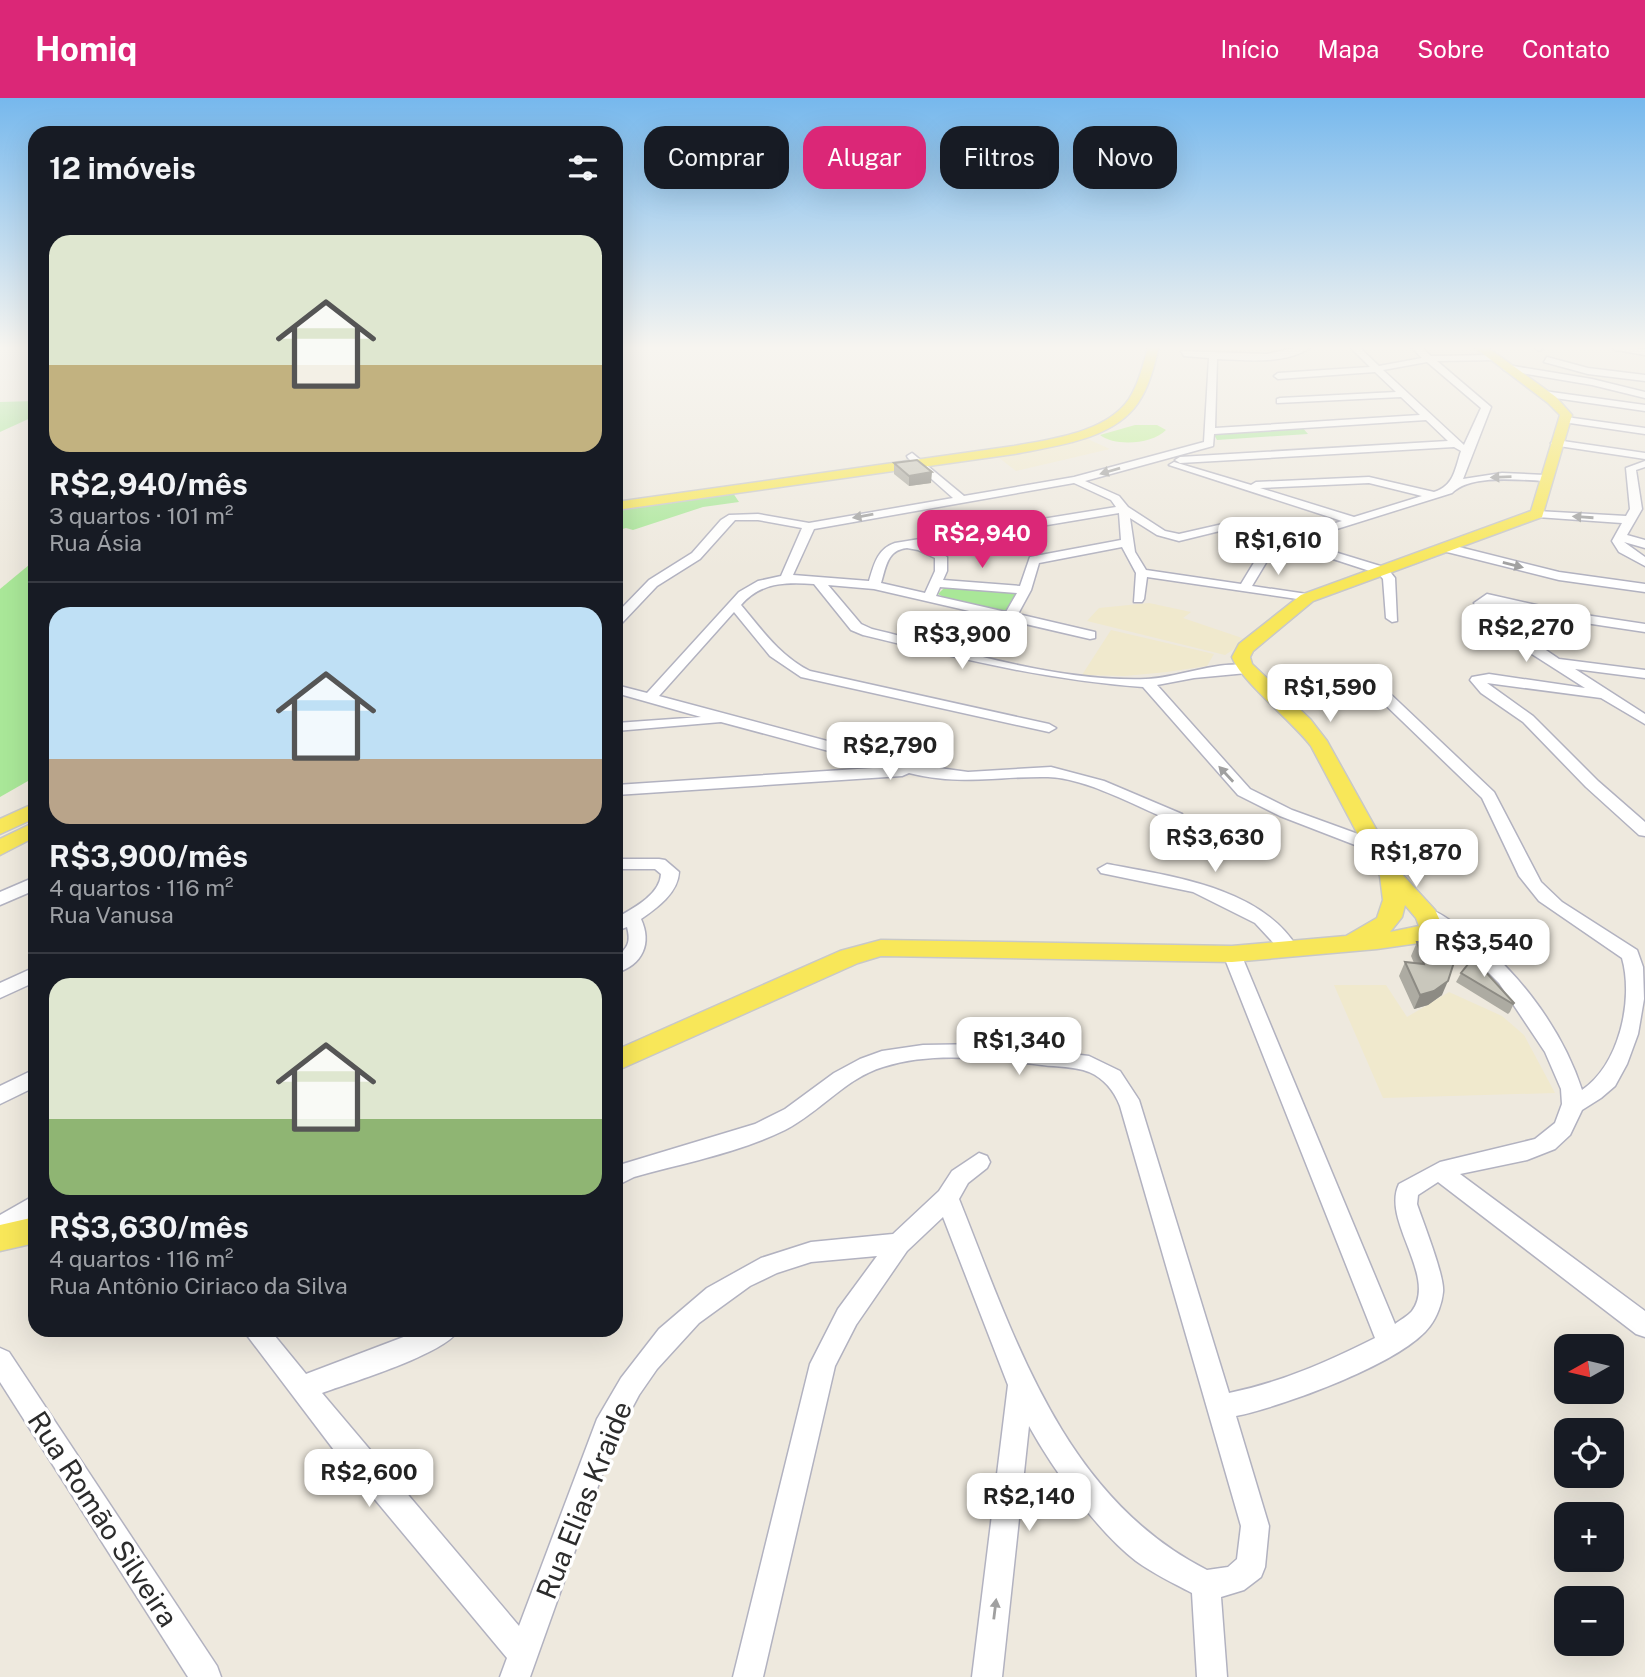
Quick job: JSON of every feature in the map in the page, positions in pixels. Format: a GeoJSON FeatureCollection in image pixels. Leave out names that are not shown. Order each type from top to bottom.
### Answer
{"type":"FeatureCollection","features":[{"type":"Feature","properties":{"kind":"main road"},"geometry":{"type":"LineString","coordinates":[[623,505],[1041,437],[1069,430],[1089,421]]}},
{"type":"Feature","properties":{"kind":"main road"},"geometry":{"type":"LineString","coordinates":[[623,498],[1046,443],[1100,428],[1110,421]]}},
{"type":"Feature","properties":{"kind":"main road"},"geometry":{"type":"LineString","coordinates":[[1426,925],[1391,876],[1326,753],[1303,723],[1247,669],[1241,657],[1245,648],[1307,598],[1537,514],[1545,478],[1561,427],[1566,421]]}},
{"type":"Feature","properties":{"kind":"main road"},"geometry":{"type":"LineString","coordinates":[[0,828],[28,813]]}},
{"type":"Feature","properties":{"kind":"main road"},"geometry":{"type":"LineString","coordinates":[[0,848],[28,832]]}},
{"type":"Feature","properties":{"kind":"main road"},"geometry":{"type":"LineString","coordinates":[[1391,876],[1393,913],[1404,928],[1426,925]]}},
{"type":"Feature","properties":{"kind":"main road"},"geometry":{"type":"LineString","coordinates":[[1343,944],[1381,929],[1393,913]]}},
{"type":"Feature","properties":{"kind":"main road"},"geometry":{"type":"LineString","coordinates":[[623,1058],[849,957],[881,948],[1232,954],[1288,947],[1376,943],[1426,925]]}},
{"type":"Feature","properties":{"kind":"main road"},"geometry":{"type":"LineString","coordinates":[[0,1238],[28,1232]]}},
{"type":"Feature","properties":{"kind":"street"},"geometry":{"type":"LineString","coordinates":[[623,614],[653,583],[695,556],[728,519],[741,516],[809,526],[1075,480],[1209,444],[1210,421]]}},
{"type":"Feature","properties":{"kind":"street"},"geometry":{"type":"LineString","coordinates":[[1282,421],[1282,426]]}},
{"type":"Feature","properties":{"kind":"street"},"geometry":{"type":"LineString","coordinates":[[1209,430],[1368,421]]}},
{"type":"Feature","properties":{"kind":"street"},"geometry":{"type":"LineString","coordinates":[[1431,421],[1466,452]]}},
{"type":"Feature","properties":{"kind":"street"},"geometry":{"type":"LineString","coordinates":[[1075,480],[1115,498],[1124,509],[1161,533],[1179,538],[1224,526],[1259,525],[1324,530],[1448,492],[1456,483],[1480,421]]}},
{"type":"Feature","properties":{"kind":"street"},"geometry":{"type":"LineString","coordinates":[[1571,421],[1645,431]]}},
{"type":"Feature","properties":{"kind":"street"},"geometry":{"type":"LineString","coordinates":[[1556,443],[1645,456]]}},
{"type":"Feature","properties":{"kind":"street"},"geometry":{"type":"LineString","coordinates":[[1157,460],[1456,444]]}},
{"type":"Feature","properties":{"kind":"street"},"geometry":{"type":"LineString","coordinates":[[915,459],[960,498]]}},
{"type":"Feature","properties":{"kind":"street"},"geometry":{"type":"LineString","coordinates":[[1157,460],[1352,520]]}},
{"type":"Feature","properties":{"kind":"street"},"geometry":{"type":"LineString","coordinates":[[1645,464],[1631,468],[1641,510],[1630,520],[1618,544],[1645,562]]}},
{"type":"Feature","properties":{"kind":"street"},"geometry":{"type":"LineString","coordinates":[[1633,475],[1645,480]]}},
{"type":"Feature","properties":{"kind":"street"},"geometry":{"type":"LineString","coordinates":[[1456,483],[1502,476],[1545,478]]}},
{"type":"Feature","properties":{"kind":"street"},"geometry":{"type":"LineString","coordinates":[[1242,486],[1369,480],[1434,495]]}},
{"type":"Feature","properties":{"kind":"street"},"geometry":{"type":"LineString","coordinates":[[1124,509],[1126,543],[1142,573],[1138,599]]}},
{"type":"Feature","properties":{"kind":"street"},"geometry":{"type":"LineString","coordinates":[[874,585],[886,553],[908,545],[1124,509]]}},
{"type":"Feature","properties":{"kind":"street"},"geometry":{"type":"LineString","coordinates":[[780,510],[792,522]]}},
{"type":"Feature","properties":{"kind":"street"},"geometry":{"type":"LineString","coordinates":[[1537,514],[1630,520]]}},
{"type":"Feature","properties":{"kind":"street"},"geometry":{"type":"LineString","coordinates":[[1259,525],[1288,541],[1383,571],[1389,578],[1392,618]]}},
{"type":"Feature","properties":{"kind":"street"},"geometry":{"type":"LineString","coordinates":[[786,578],[809,526]]}},
{"type":"Feature","properties":{"kind":"street"},"geometry":{"type":"LineString","coordinates":[[1620,537],[1645,544]]}},
{"type":"Feature","properties":{"kind":"street"},"geometry":{"type":"LineString","coordinates":[[1244,589],[1262,559],[1288,541]]}},
{"type":"Feature","properties":{"kind":"street"},"geometry":{"type":"LineString","coordinates":[[1010,617],[1025,590],[1032,564],[1040,558],[1126,543]]}},
{"type":"Feature","properties":{"kind":"street"},"geometry":{"type":"LineString","coordinates":[[908,545],[927,548],[941,557],[936,583],[929,597]]}},
{"type":"Feature","properties":{"kind":"street"},"geometry":{"type":"LineString","coordinates":[[1447,548],[1536,571],[1645,588]]}},
{"type":"Feature","properties":{"kind":"street"},"geometry":{"type":"LineString","coordinates":[[1142,573],[1307,598]]}},
{"type":"Feature","properties":{"kind":"street"},"geometry":{"type":"LineString","coordinates":[[651,697],[752,588],[786,578],[874,585],[1090,635]]}},
{"type":"Feature","properties":{"kind":"street"},"geometry":{"type":"LineString","coordinates":[[817,580],[856,627],[1027,670],[1087,679],[1147,683],[1194,674],[1247,669]]}},
{"type":"Feature","properties":{"kind":"street"},"geometry":{"type":"LineString","coordinates":[[936,583],[1025,590]]}},
{"type":"Feature","properties":{"kind":"street"},"geometry":{"type":"LineString","coordinates":[[1645,628],[1593,621],[1492,598],[1480,603],[1491,619],[1645,720]]}},
{"type":"Feature","properties":{"kind":"street"},"geometry":{"type":"LineString","coordinates":[[734,605],[778,657],[798,671],[1049,729]]}},
{"type":"Feature","properties":{"kind":"street"},"geometry":{"type":"LineString","coordinates":[[1554,662],[1645,674]]}},
{"type":"Feature","properties":{"kind":"street"},"geometry":{"type":"LineString","coordinates":[[1606,695],[1489,678],[1477,680],[1486,690],[1528,719],[1592,784],[1645,831]]}},
{"type":"Feature","properties":{"kind":"street"},"geometry":{"type":"LineString","coordinates":[[1220,1407],[1266,1398],[1331,1374],[1390,1343],[1420,1320],[1428,1305],[1432,1288],[1406,1204],[1407,1191],[1419,1181],[1440,1171],[1526,1151],[1551,1141],[1563,1127],[1573,1105],[1606,1081],[1623,1051],[1631,1020],[1636,966],[1630,955],[1542,894],[1525,870],[1501,813],[1488,795],[1378,690],[1365,684],[1349,682],[1273,693]]}},
{"type":"Feature","properties":{"kind":"street"},"geometry":{"type":"LineString","coordinates":[[1147,683],[1244,792],[1286,813],[1374,846]]}},
{"type":"Feature","properties":{"kind":"street"},"geometry":{"type":"LineString","coordinates":[[623,691],[916,770],[968,777],[1051,772],[1098,785],[1176,817]]}},
{"type":"Feature","properties":{"kind":"street"},"geometry":{"type":"LineString","coordinates":[[662,724],[670,703]]}},
{"type":"Feature","properties":{"kind":"street"},"geometry":{"type":"LineString","coordinates":[[623,727],[729,720]]}},
{"type":"Feature","properties":{"kind":"street"},"geometry":{"type":"LineString","coordinates":[[623,790],[916,770]]}},
{"type":"Feature","properties":{"kind":"street"},"geometry":{"type":"LineString","coordinates":[[623,864],[659,864],[670,872],[670,884],[624,921],[639,933],[639,946],[623,961]]}},
{"type":"Feature","properties":{"kind":"street"},"geometry":{"type":"LineString","coordinates":[[1107,869],[1198,887],[1261,919],[1288,947]]}},
{"type":"Feature","properties":{"kind":"street"},"geometry":{"type":"LineString","coordinates":[[0,899],[28,886]]}},
{"type":"Feature","properties":{"kind":"street"},"geometry":{"type":"LineString","coordinates":[[1426,925],[1482,955],[1512,985],[1538,1023],[1569,1082],[1573,1105]]}},
{"type":"Feature","properties":{"kind":"street"},"geometry":{"type":"LineString","coordinates":[[1232,954],[1390,1343]]}},
{"type":"Feature","properties":{"kind":"street"},"geometry":{"type":"LineString","coordinates":[[0,991],[28,977]]}},
{"type":"Feature","properties":{"kind":"street"},"geometry":{"type":"LineString","coordinates":[[623,1173],[776,1125],[802,1111],[854,1070],[880,1060],[914,1052],[1023,1055],[1074,1060],[1101,1069],[1120,1083],[1131,1106],[1255,1526],[1251,1567],[1234,1580],[1206,1585],[1167,1565],[1144,1549],[1114,1521],[1050,1437],[1021,1384],[947,1198]]}},
{"type":"Feature","properties":{"kind":"street"},"geometry":{"type":"LineString","coordinates":[[0,1096],[28,1081]]}},
{"type":"Feature","properties":{"kind":"street"},"geometry":{"type":"LineString","coordinates":[[748,1677],[823,1364],[847,1317],[899,1244],[947,1198],[960,1177],[979,1162]]}},
{"type":"Feature","properties":{"kind":"street"},"geometry":{"type":"LineString","coordinates":[[1440,1171],[1645,1325]]}},
{"type":"Feature","properties":{"kind":"street"},"geometry":{"type":"LineString","coordinates":[[0,1227],[28,1209]]}},
{"type":"Feature","properties":{"kind":"street","name":"Rua Elias Kraide"},"geometry":{"type":"LineString","coordinates":[[519,1665],[588,1475],[614,1413],[649,1360],[686,1320],[720,1290],[763,1267],[801,1254],[899,1244]]}},
{"type":"Feature","properties":{"kind":"street"},"geometry":{"type":"LineString","coordinates":[[261,1337],[519,1665]]}},
{"type":"Feature","properties":{"kind":"street"},"geometry":{"type":"LineString","coordinates":[[302,1388],[416,1346],[433,1337]]}},
{"type":"Feature","properties":{"kind":"street","name":"Rua Romão Silveira"},"geometry":{"type":"LineString","coordinates":[[0,1360],[206,1677]]}},
{"type":"Feature","properties":{"kind":"street"},"geometry":{"type":"LineString","coordinates":[[987,1677],[1021,1384]]}},
{"type":"Feature","properties":{"kind":"street"},"geometry":{"type":"LineString","coordinates":[[1206,1585],[1212,1677]]}},
{"type":"Feature","properties":{"kind":"shaded area"},"geometry":{"type":"Polygon","coordinates":[[[1083,437],[1110,449],[1016,471],[994,454],[1083,437]]]}},
{"type":"Feature","properties":{"kind":"shaded area"},"geometry":{"type":"Polygon","coordinates":[[[1149,603],[1191,612],[1183,618],[1248,640],[1225,655],[1087,621],[1099,608],[1149,603]]]}},
{"type":"Feature","properties":{"kind":"shaded area"},"geometry":{"type":"Polygon","coordinates":[[[1111,630],[1214,654],[1207,666],[1125,676],[1082,675],[1111,630]]]}},
{"type":"Feature","properties":{"kind":"shaded area"},"geometry":{"type":"Polygon","coordinates":[[[1334,985],[1386,985],[1407,1017],[1449,992],[1502,1016],[1524,1035],[1555,1093],[1383,1098],[1334,985]]]}},
{"type":"Feature","properties":{"kind":"green space"},"geometry":{"type":"Polygon","coordinates":[[[0,421],[25,421],[0,432],[0,421]]]}},
{"type":"Feature","properties":{"kind":"green space"},"geometry":{"type":"Polygon","coordinates":[[[1135,425],[1157,425],[1166,430],[1152,438],[1134,442],[1115,441],[1100,435],[1135,425]]]}},
{"type":"Feature","properties":{"kind":"green space"},"geometry":{"type":"Polygon","coordinates":[[[1301,426],[1308,434],[1217,440],[1213,433],[1301,426]]]}},
{"type":"Feature","properties":{"kind":"green space"},"geometry":{"type":"Polygon","coordinates":[[[733,493],[739,502],[703,507],[633,530],[623,529],[623,509],[733,493]]]}},
{"type":"Feature","properties":{"kind":"green space"},"geometry":{"type":"Polygon","coordinates":[[[28,566],[28,781],[0,797],[0,589],[28,566]]]}},
{"type":"Feature","properties":{"kind":"green space"},"geometry":{"type":"Polygon","coordinates":[[[945,587],[1018,594],[1009,612],[1005,613],[947,599],[938,594],[945,587]]]}},
{"type":"Feature","properties":{"kind":"building"},"geometry":{"type":"Polygon","coordinates":[[[917,460],[932,472],[909,476],[894,463],[917,460]]]}},
{"type":"Feature","properties":{"kind":"building"},"geometry":{"type":"Polygon","coordinates":[[[1417,942],[1451,943],[1456,956],[1448,981],[1434,991],[1420,995],[1405,962],[1424,964],[1417,942]]]}},
{"type":"Feature","properties":{"kind":"building"},"geometry":{"type":"Polygon","coordinates":[[[1473,958],[1514,1003],[1513,1004],[1461,973],[1473,958]]]}}]}
